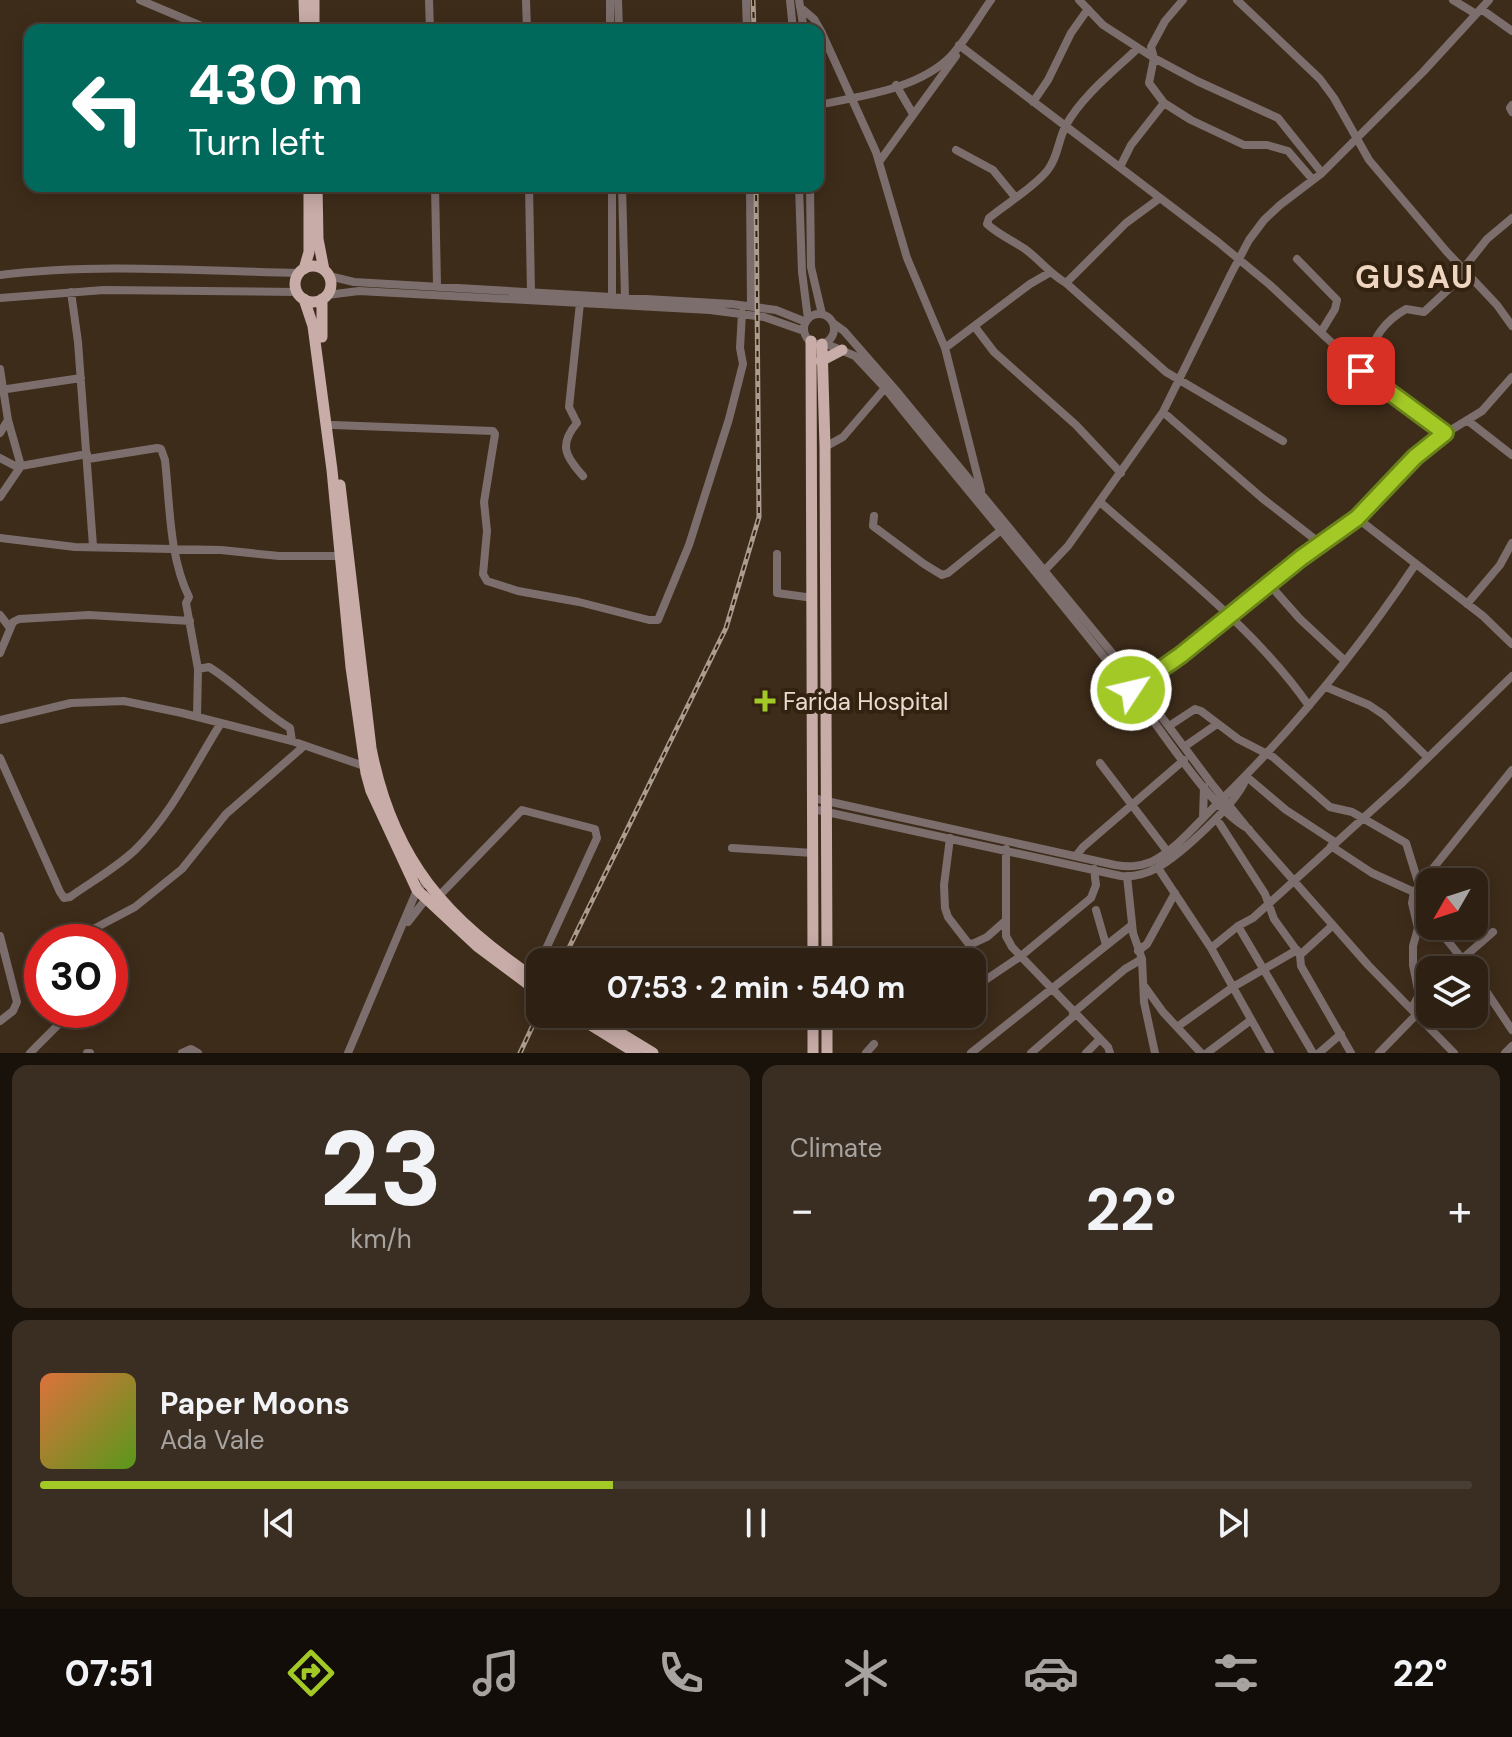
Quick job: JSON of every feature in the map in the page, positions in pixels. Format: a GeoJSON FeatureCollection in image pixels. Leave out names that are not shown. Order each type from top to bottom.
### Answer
{"type":"FeatureCollection","features":[{"type":"Feature","properties":{"kind":"main road"},"geometry":{"type":"LineString","coordinates":[[304,0],[305,24]]}},
{"type":"Feature","properties":{"kind":"main road"},"geometry":{"type":"LineString","coordinates":[[314,0],[314,24]]}},
{"type":"Feature","properties":{"kind":"main road"},"geometry":{"type":"LineString","coordinates":[[309,192],[309,252],[295,286],[313,326],[340,556],[359,688],[379,788],[392,822],[428,892],[526,972]]}},
{"type":"Feature","properties":{"kind":"main road"},"geometry":{"type":"LineString","coordinates":[[301,296],[313,302],[324,297],[331,288],[318,239],[317,192]]}},
{"type":"Feature","properties":{"kind":"main road"},"geometry":{"type":"LineString","coordinates":[[301,271],[314,266],[327,273]]}},
{"type":"Feature","properties":{"kind":"main road"},"geometry":{"type":"LineString","coordinates":[[324,297],[321,333],[356,667]]}},
{"type":"Feature","properties":{"kind":"main road"},"geometry":{"type":"LineString","coordinates":[[813,333],[821,361],[825,447],[826,805],[821,915],[815,948]]}},
{"type":"Feature","properties":{"kind":"main road"},"geometry":{"type":"LineString","coordinates":[[813,333],[813,853],[825,948]]}},
{"type":"Feature","properties":{"kind":"main road"},"geometry":{"type":"LineString","coordinates":[[821,361],[842,350]]}},
{"type":"Feature","properties":{"kind":"main road"},"geometry":{"type":"LineString","coordinates":[[359,688],[364,766],[380,815],[428,892],[477,946],[526,983]]}},
{"type":"Feature","properties":{"kind":"main road"},"geometry":{"type":"LineString","coordinates":[[596,1028],[636,1053]]}},
{"type":"Feature","properties":{"kind":"main road"},"geometry":{"type":"LineString","coordinates":[[612,1028],[653,1053]]}},
{"type":"Feature","properties":{"kind":"main road"},"geometry":{"type":"LineString","coordinates":[[813,1028],[813,1053]]}},
{"type":"Feature","properties":{"kind":"main road"},"geometry":{"type":"LineString","coordinates":[[827,1028],[827,1053]]}},
{"type":"Feature","properties":{"kind":"street"},"geometry":{"type":"LineString","coordinates":[[140,0],[197,24]]}},
{"type":"Feature","properties":{"kind":"street"},"geometry":{"type":"LineString","coordinates":[[429,0],[430,24]]}},
{"type":"Feature","properties":{"kind":"street"},"geometry":{"type":"LineString","coordinates":[[526,0],[527,24]]}},
{"type":"Feature","properties":{"kind":"street"},"geometry":{"type":"LineString","coordinates":[[610,0],[610,24]]}},
{"type":"Feature","properties":{"kind":"street"},"geometry":{"type":"LineString","coordinates":[[618,0],[619,24]]}},
{"type":"Feature","properties":{"kind":"street"},"geometry":{"type":"LineString","coordinates":[[746,0],[747,24]]}},
{"type":"Feature","properties":{"kind":"street"},"geometry":{"type":"LineString","coordinates":[[790,0],[792,24]]}},
{"type":"Feature","properties":{"kind":"street"},"geometry":{"type":"LineString","coordinates":[[879,162],[991,0]]}},
{"type":"Feature","properties":{"kind":"street"},"geometry":{"type":"LineString","coordinates":[[1079,0],[1103,25],[1154,58],[1278,118],[1322,173]]}},
{"type":"Feature","properties":{"kind":"street"},"geometry":{"type":"LineString","coordinates":[[1183,0],[1155,37],[1151,47],[1154,58],[1149,83],[1164,103],[1191,120],[1244,145],[1267,145],[1288,151],[1313,180]]}},
{"type":"Feature","properties":{"kind":"street"},"geometry":{"type":"LineString","coordinates":[[1237,0],[1320,79],[1369,160],[1512,326]]}},
{"type":"Feature","properties":{"kind":"street"},"geometry":{"type":"LineString","coordinates":[[1453,0],[1512,31]]}},
{"type":"Feature","properties":{"kind":"street"},"geometry":{"type":"LineString","coordinates":[[1044,571],[1068,546],[1163,412],[1239,259],[1264,220],[1357,140],[1489,0]]}},
{"type":"Feature","properties":{"kind":"street"},"geometry":{"type":"LineString","coordinates":[[800,4],[803,24]]}},
{"type":"Feature","properties":{"kind":"street"},"geometry":{"type":"LineString","coordinates":[[800,4],[817,24]]}},
{"type":"Feature","properties":{"kind":"street"},"geometry":{"type":"LineString","coordinates":[[1033,102],[1071,33],[1088,9]]}},
{"type":"Feature","properties":{"kind":"street"},"geometry":{"type":"LineString","coordinates":[[824,37],[879,162],[907,258],[945,348],[982,493]]}},
{"type":"Feature","properties":{"kind":"street"},"geometry":{"type":"LineString","coordinates":[[824,104],[896,85],[932,70],[961,46]]}},
{"type":"Feature","properties":{"kind":"street"},"geometry":{"type":"LineString","coordinates":[[961,46],[1239,259],[1361,371],[1445,433]]}},
{"type":"Feature","properties":{"kind":"street"},"geometry":{"type":"LineString","coordinates":[[1138,48],[1089,94],[1066,126],[1046,172],[989,218],[987,224],[1003,238],[1026,250],[1049,273],[1066,283],[1166,372],[1283,441]]}},
{"type":"Feature","properties":{"kind":"street"},"geometry":{"type":"LineString","coordinates":[[896,85],[913,114]]}},
{"type":"Feature","properties":{"kind":"street"},"geometry":{"type":"LineString","coordinates":[[1120,167],[1131,145],[1164,103]]}},
{"type":"Feature","properties":{"kind":"street"},"geometry":{"type":"LineString","coordinates":[[1512,105],[1512,112]]}},
{"type":"Feature","properties":{"kind":"street"},"geometry":{"type":"LineString","coordinates":[[956,150],[993,170],[1015,197]]}},
{"type":"Feature","properties":{"kind":"street"},"geometry":{"type":"LineString","coordinates":[[435,192],[437,285]]}},
{"type":"Feature","properties":{"kind":"street"},"geometry":{"type":"LineString","coordinates":[[529,192],[531,292]]}},
{"type":"Feature","properties":{"kind":"street"},"geometry":{"type":"LineString","coordinates":[[612,192],[612,296]]}},
{"type":"Feature","properties":{"kind":"street"},"geometry":{"type":"LineString","coordinates":[[622,192],[625,297]]}},
{"type":"Feature","properties":{"kind":"street"},"geometry":{"type":"LineString","coordinates":[[750,192],[751,306]]}},
{"type":"Feature","properties":{"kind":"street"},"geometry":{"type":"LineString","coordinates":[[799,192],[803,295],[813,333]]}},
{"type":"Feature","properties":{"kind":"street"},"geometry":{"type":"LineString","coordinates":[[810,192],[811,267],[822,314],[844,331],[863,352],[982,493],[1134,688],[1184,760],[1368,965],[1454,1053]]}},
{"type":"Feature","properties":{"kind":"street"},"geometry":{"type":"LineString","coordinates":[[1066,283],[1126,223],[1160,198]]}},
{"type":"Feature","properties":{"kind":"street"},"geometry":{"type":"LineString","coordinates":[[1361,371],[1373,342],[1388,319],[1406,309],[1424,312],[1465,271],[1487,239],[1512,218]]}},
{"type":"Feature","properties":{"kind":"street"},"geometry":{"type":"LineString","coordinates":[[1297,259],[1337,300],[1321,332]]}},
{"type":"Feature","properties":{"kind":"street"},"geometry":{"type":"LineString","coordinates":[[0,275],[149,270],[301,271]]}},
{"type":"Feature","properties":{"kind":"street"},"geometry":{"type":"LineString","coordinates":[[327,273],[354,282],[751,306],[776,310],[855,356],[885,388],[1000,531],[1169,726],[1207,785],[1206,822]]}},
{"type":"Feature","properties":{"kind":"street"},"geometry":{"type":"LineString","coordinates":[[945,348],[1049,273]]}},
{"type":"Feature","properties":{"kind":"street"},"geometry":{"type":"LineString","coordinates":[[0,298],[71,292],[214,290],[301,296]]}},
{"type":"Feature","properties":{"kind":"street"},"geometry":{"type":"LineString","coordinates":[[324,297],[359,291],[742,313],[813,333],[833,335],[833,323]]}},
{"type":"Feature","properties":{"kind":"street"},"geometry":{"type":"LineString","coordinates":[[71,292],[81,378],[93,546]]}},
{"type":"Feature","properties":{"kind":"street"},"geometry":{"type":"LineString","coordinates":[[580,303],[569,407],[577,423],[568,433],[566,451],[571,463],[583,476]]}},
{"type":"Feature","properties":{"kind":"street"},"geometry":{"type":"LineString","coordinates":[[333,425],[493,431],[484,502],[487,531],[483,574],[487,581],[518,591],[658,620],[689,545],[729,419],[743,364],[740,348],[742,313]]}},
{"type":"Feature","properties":{"kind":"street"},"geometry":{"type":"LineString","coordinates":[[813,333],[822,314]]}},
{"type":"Feature","properties":{"kind":"street"},"geometry":{"type":"LineString","coordinates":[[975,327],[994,352],[1076,425],[1121,473]]}},
{"type":"Feature","properties":{"kind":"street"},"geometry":{"type":"LineString","coordinates":[[0,369],[20,467],[0,497]]}},
{"type":"Feature","properties":{"kind":"street"},"geometry":{"type":"LineString","coordinates":[[1134,688],[1357,518],[1415,457],[1445,433],[1482,411],[1512,377]]}},
{"type":"Feature","properties":{"kind":"street"},"geometry":{"type":"LineString","coordinates":[[2,390],[81,378]]}},
{"type":"Feature","properties":{"kind":"street"},"geometry":{"type":"LineString","coordinates":[[825,447],[843,437],[885,388]]}},
{"type":"Feature","properties":{"kind":"street"},"geometry":{"type":"LineString","coordinates":[[1163,412],[1262,498],[1321,544]]}},
{"type":"Feature","properties":{"kind":"street"},"geometry":{"type":"LineString","coordinates":[[0,433],[8,420]]}},
{"type":"Feature","properties":{"kind":"street"},"geometry":{"type":"LineString","coordinates":[[1467,420],[1512,455]]}},
{"type":"Feature","properties":{"kind":"street"},"geometry":{"type":"LineString","coordinates":[[0,458],[20,467],[161,449],[165,460],[174,549],[189,597],[186,603],[198,669],[197,717]]}},
{"type":"Feature","properties":{"kind":"street"},"geometry":{"type":"LineString","coordinates":[[1100,502],[1230,617],[1278,664],[1309,706]]}},
{"type":"Feature","properties":{"kind":"street"},"geometry":{"type":"LineString","coordinates":[[874,516],[873,526],[942,575],[1000,531]]}},
{"type":"Feature","properties":{"kind":"street"},"geometry":{"type":"LineString","coordinates":[[1357,518],[1467,604],[1512,644]]}},
{"type":"Feature","properties":{"kind":"street"},"geometry":{"type":"LineString","coordinates":[[0,538],[279,556],[340,556]]}},
{"type":"Feature","properties":{"kind":"street"},"geometry":{"type":"LineString","coordinates":[[1467,604],[1500,565],[1512,543]]}},
{"type":"Feature","properties":{"kind":"street"},"geometry":{"type":"LineString","coordinates":[[777,554],[777,593],[813,598]]}},
{"type":"Feature","properties":{"kind":"street"},"geometry":{"type":"LineString","coordinates":[[826,805],[950,838],[1127,876],[1137,876],[1158,868],[1238,789],[1264,754],[1326,687],[1415,565]]}},
{"type":"Feature","properties":{"kind":"street"},"geometry":{"type":"LineString","coordinates":[[1269,584],[1300,619],[1345,661]]}},
{"type":"Feature","properties":{"kind":"street"},"geometry":{"type":"LineString","coordinates":[[0,615],[10,628]]}},
{"type":"Feature","properties":{"kind":"street"},"geometry":{"type":"LineString","coordinates":[[0,653],[13,622],[19,619],[89,615],[190,621]]}},
{"type":"Feature","properties":{"kind":"street"},"geometry":{"type":"LineString","coordinates":[[198,669],[209,667],[268,715],[290,728],[292,741]]}},
{"type":"Feature","properties":{"kind":"street"},"geometry":{"type":"LineString","coordinates":[[1211,948],[1253,918],[1512,676]]}},
{"type":"Feature","properties":{"kind":"street"},"geometry":{"type":"LineString","coordinates":[[1326,687],[1369,705],[1384,715],[1427,757]]}},
{"type":"Feature","properties":{"kind":"street"},"geometry":{"type":"LineString","coordinates":[[0,720],[71,703],[112,702],[153,706],[292,741],[364,766]]}},
{"type":"Feature","properties":{"kind":"street"},"geometry":{"type":"LineString","coordinates":[[1169,726],[1198,709],[1273,757],[1330,807],[1352,812],[1406,843],[1416,889],[1412,903],[1416,916]]}},
{"type":"Feature","properties":{"kind":"street"},"geometry":{"type":"LineString","coordinates":[[0,758],[64,898],[70,897],[133,852],[146,839],[221,723]]}},
{"type":"Feature","properties":{"kind":"street"},"geometry":{"type":"LineString","coordinates":[[1184,747],[1217,724]]}},
{"type":"Feature","properties":{"kind":"street"},"geometry":{"type":"LineString","coordinates":[[103,924],[135,907],[182,869],[226,814],[304,746]]}},
{"type":"Feature","properties":{"kind":"street"},"geometry":{"type":"LineString","coordinates":[[1076,856],[1184,760]]}},
{"type":"Feature","properties":{"kind":"street"},"geometry":{"type":"LineString","coordinates":[[1100,763],[1167,851]]}},
{"type":"Feature","properties":{"kind":"street"},"geometry":{"type":"LineString","coordinates":[[1433,868],[1512,770]]}},
{"type":"Feature","properties":{"kind":"street"},"geometry":{"type":"LineString","coordinates":[[1247,777],[1286,810],[1372,873],[1416,889]]}},
{"type":"Feature","properties":{"kind":"street"},"geometry":{"type":"LineString","coordinates":[[1503,782],[1512,788]]}},
{"type":"Feature","properties":{"kind":"street"},"geometry":{"type":"LineString","coordinates":[[1207,785],[1238,789]]}},
{"type":"Feature","properties":{"kind":"street"},"geometry":{"type":"LineString","coordinates":[[1238,789],[1239,821]]}},
{"type":"Feature","properties":{"kind":"street"},"geometry":{"type":"LineString","coordinates":[[813,803],[1136,867],[1167,851],[1206,822],[1220,824],[1239,821]]}},
{"type":"Feature","properties":{"kind":"street"},"geometry":{"type":"LineString","coordinates":[[348,1053],[401,933],[428,892],[522,810],[595,829],[597,838],[546,948]]}},
{"type":"Feature","properties":{"kind":"street"},"geometry":{"type":"LineString","coordinates":[[1220,824],[1268,903],[1274,919],[1298,953],[1307,979],[1351,1053]]}},
{"type":"Feature","properties":{"kind":"street"},"geometry":{"type":"LineString","coordinates":[[950,838],[944,891],[948,917],[972,944],[987,937],[1004,922]]}},
{"type":"Feature","properties":{"kind":"street"},"geometry":{"type":"LineString","coordinates":[[732,848],[813,853]]}},
{"type":"Feature","properties":{"kind":"street"},"geometry":{"type":"LineString","coordinates":[[1006,849],[1006,936],[1074,1014],[1108,1047],[1110,1053]]}},
{"type":"Feature","properties":{"kind":"street"},"geometry":{"type":"LineString","coordinates":[[1158,868],[1211,948],[1267,1052]]}},
{"type":"Feature","properties":{"kind":"street"},"geometry":{"type":"LineString","coordinates":[[986,980],[1021,956],[1091,898],[1096,885],[1094,869]]}},
{"type":"Feature","properties":{"kind":"street"},"geometry":{"type":"LineString","coordinates":[[1127,876],[1132,925],[1145,987],[1144,1002],[1155,1053]]}},
{"type":"Feature","properties":{"kind":"street"},"geometry":{"type":"LineString","coordinates":[[1031,1053],[1140,955],[1175,893]]}},
{"type":"Feature","properties":{"kind":"street"},"geometry":{"type":"LineString","coordinates":[[1096,910],[1106,945]]}},
{"type":"Feature","properties":{"kind":"street"},"geometry":{"type":"LineString","coordinates":[[971,1053],[1132,925]]}},
{"type":"Feature","properties":{"kind":"street"},"geometry":{"type":"LineString","coordinates":[[1177,1027],[1263,968],[1298,953],[1333,925]]}},
{"type":"Feature","properties":{"kind":"street"},"geometry":{"type":"LineString","coordinates":[[1238,926],[1313,1053]]}},
{"type":"Feature","properties":{"kind":"street"},"geometry":{"type":"LineString","coordinates":[[1383,1052],[1414,1011],[1419,995],[1413,946],[1416,932]]}},
{"type":"Feature","properties":{"kind":"street"},"geometry":{"type":"LineString","coordinates":[[1465,956],[1493,932]]}},
{"type":"Feature","properties":{"kind":"street"},"geometry":{"type":"LineString","coordinates":[[0,936],[17,1002],[13,1011],[0,1021]]}},
{"type":"Feature","properties":{"kind":"street"},"geometry":{"type":"LineString","coordinates":[[1447,940],[1460,956]]}},
{"type":"Feature","properties":{"kind":"street"},"geometry":{"type":"LineString","coordinates":[[1145,987],[1201,1053]]}},
{"type":"Feature","properties":{"kind":"street"},"geometry":{"type":"LineString","coordinates":[[1488,994],[1512,1030]]}},
{"type":"Feature","properties":{"kind":"street"},"geometry":{"type":"LineString","coordinates":[[1207,1053],[1251,1020]]}},
{"type":"Feature","properties":{"kind":"street"},"geometry":{"type":"LineString","coordinates":[[30,1053],[55,1028]]}},
{"type":"Feature","properties":{"kind":"street"},"geometry":{"type":"LineString","coordinates":[[1319,1053],[1341,1034]]}},
{"type":"Feature","properties":{"kind":"street"},"geometry":{"type":"LineString","coordinates":[[1086,1053],[1100,1039]]}},
{"type":"Feature","properties":{"kind":"street"},"geometry":{"type":"LineString","coordinates":[[866,1053],[874,1044]]}},
{"type":"Feature","properties":{"kind":"street"},"geometry":{"type":"LineString","coordinates":[[1505,1053],[1512,1046]]}},
{"type":"Feature","properties":{"kind":"street"},"geometry":{"type":"LineString","coordinates":[[182,1053],[191,1049],[198,1053]]}},
{"type":"Feature","properties":{"kind":"railway"},"geometry":{"type":"LineString","coordinates":[[753,0],[754,24]]}},
{"type":"Feature","properties":{"kind":"railway"},"geometry":{"type":"LineString","coordinates":[[569,948],[726,628],[759,517],[756,192]]}},
{"type":"Feature","properties":{"kind":"railway"},"geometry":{"type":"LineString","coordinates":[[520,1053],[532,1028]]}},
{"type":"Feature","properties":{"kind":"place","name":"Farida Hospital"},"geometry":{"type":"Point","coordinates":[765,701]}},
{"type":"Feature","properties":{"kind":"district","name":"GUSAU"},"geometry":{"type":"Point","coordinates":[1415,277]}},
{"type":"Feature","properties":{"kind":"route"},"geometry":{"type":"LineString","coordinates":[[1131,690],[1181,655],[1301,558],[1357,518],[1415,457],[1445,433],[1361,371]]}}]}
